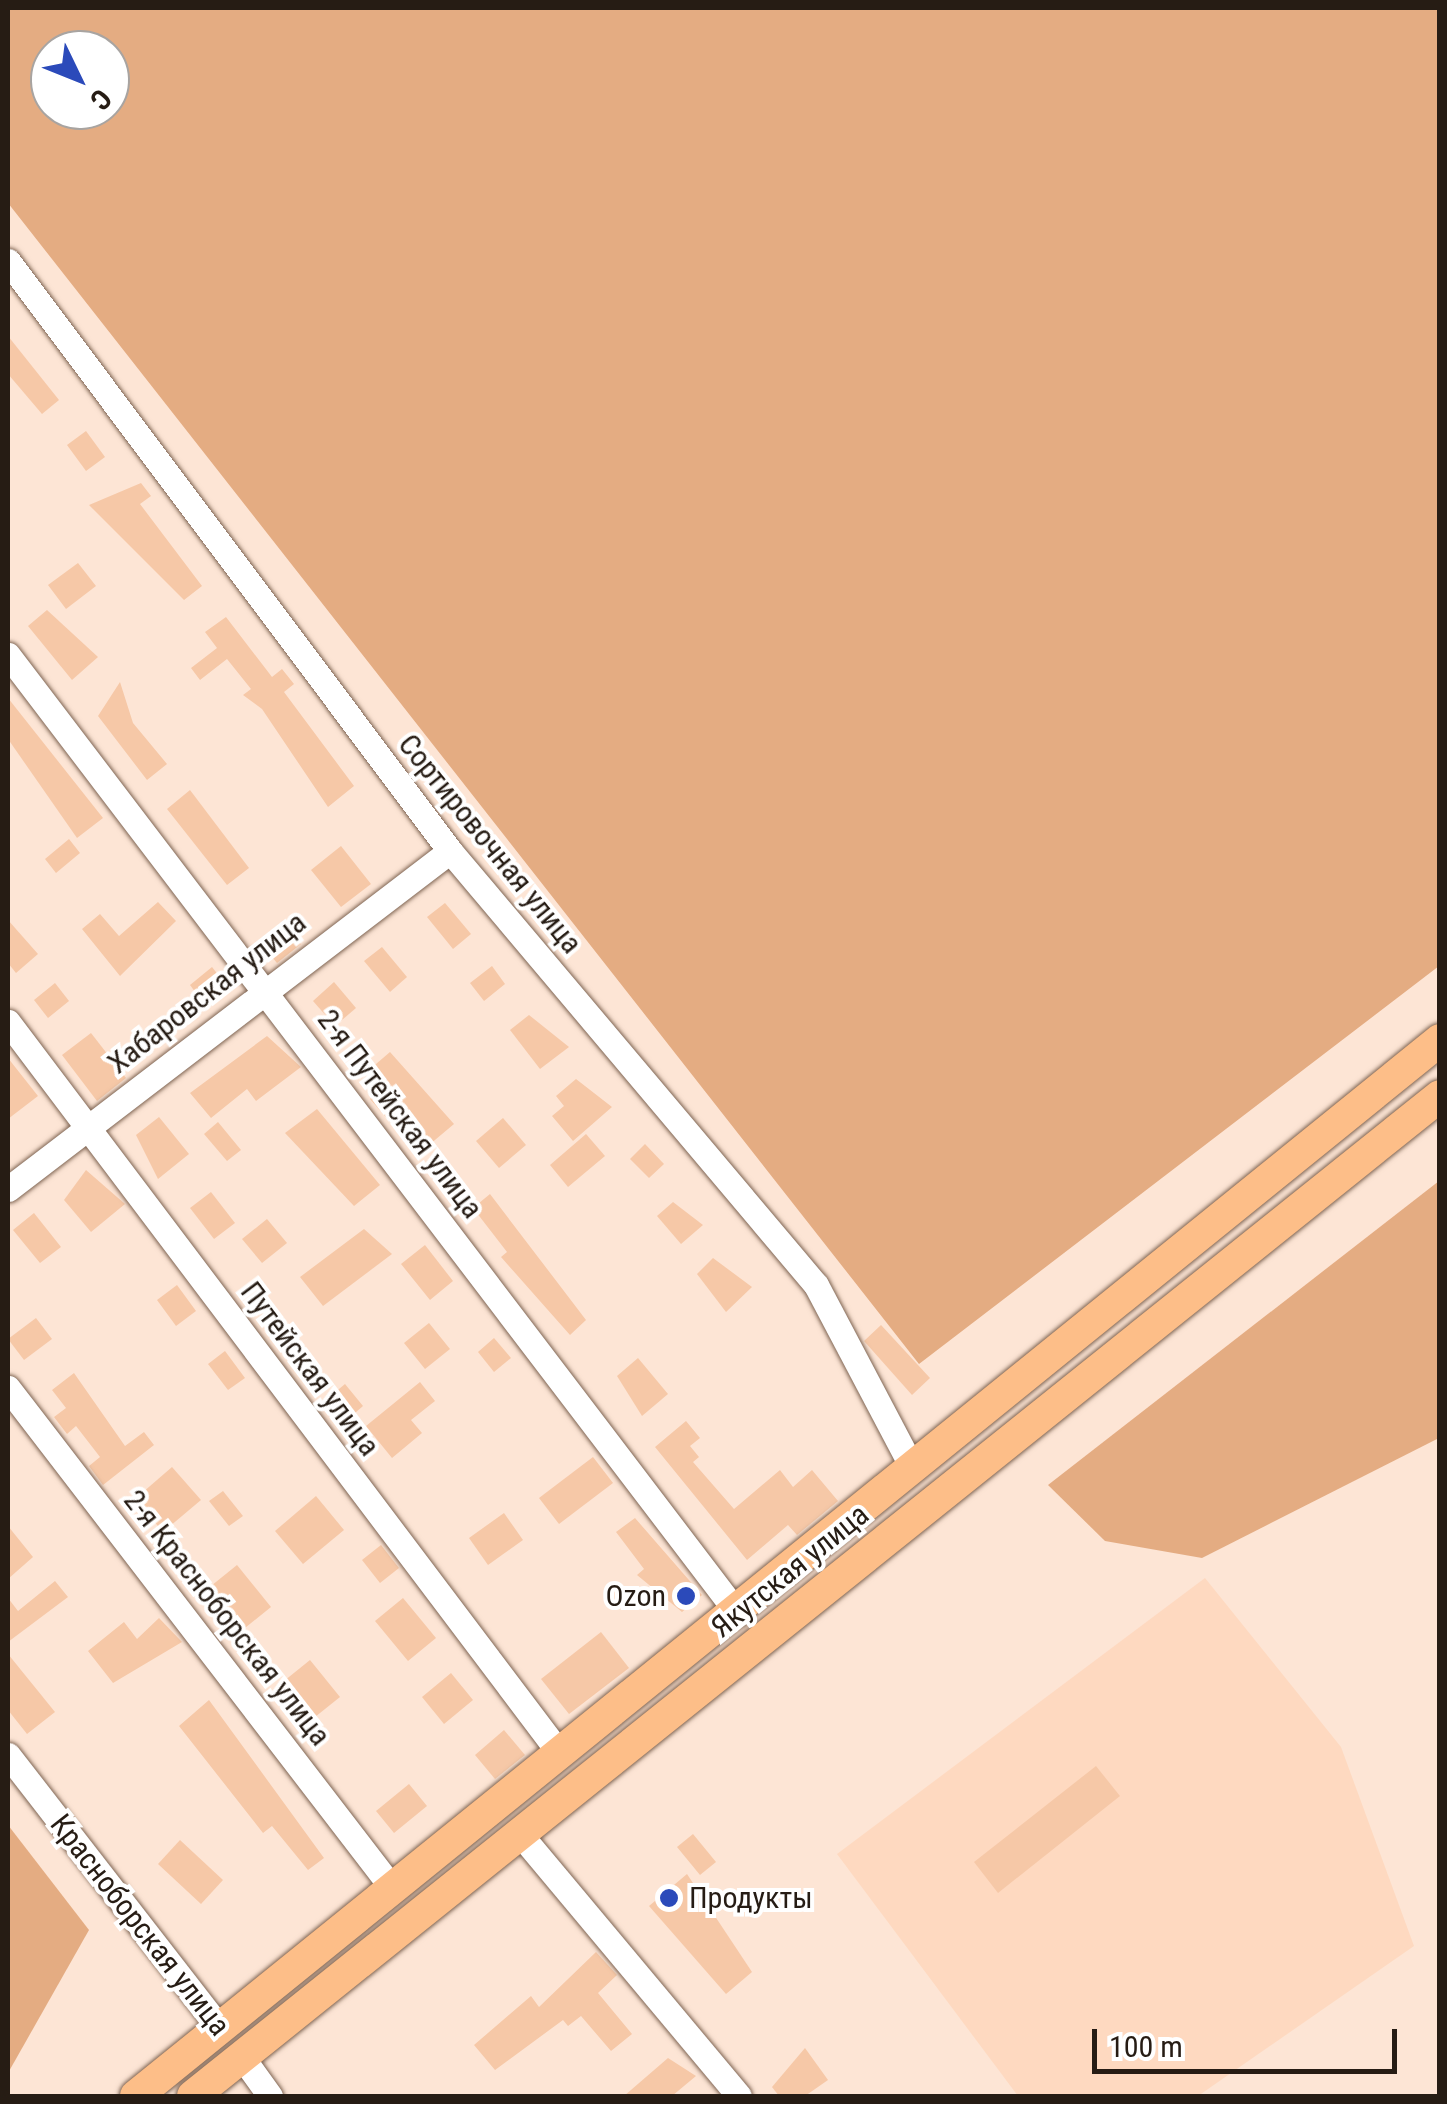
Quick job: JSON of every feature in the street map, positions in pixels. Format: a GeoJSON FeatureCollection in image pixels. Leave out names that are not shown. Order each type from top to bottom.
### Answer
{"type":"FeatureCollection","features":[{"type":"Feature","properties":{"kind":"main road","name":"Якутская улица"},"geometry":{"type":"LineString","coordinates":[[136,2096],[738,1614],[1440,1040]]}},
{"type":"Feature","properties":{"kind":"main road","name":"Якутская улица"},"geometry":{"type":"LineString","coordinates":[[193,2096],[1440,1096]]}},
{"type":"Feature","properties":{"kind":"main road","name":"Красноборская улица"},"geometry":{"type":"LineString","coordinates":[[220,2028],[242,2057]]}},
{"type":"Feature","properties":{"kind":"street","name":"Сортировочная улица"},"geometry":{"type":"LineString","coordinates":[[8,261],[450,852],[816,1285],[913,1470]]}},
{"type":"Feature","properties":{"kind":"street","name":"2-я Путейская улица"},"geometry":{"type":"LineString","coordinates":[[8,655],[738,1614]]}},
{"type":"Feature","properties":{"kind":"street","name":"Хабаровская улица"},"geometry":{"type":"LineString","coordinates":[[8,1190],[263,987],[450,852]]}},
{"type":"Feature","properties":{"kind":"street","name":"Путейская улица"},"geometry":{"type":"LineString","coordinates":[[8,1022],[561,1755]]}},
{"type":"Feature","properties":{"kind":"street","name":"2-я Красноборская улица"},"geometry":{"type":"LineString","coordinates":[[8,1388],[393,1889]]}},
{"type":"Feature","properties":{"kind":"street","name":"Красноборская улица"},"geometry":{"type":"LineString","coordinates":[[8,1755],[220,2028]]}},
{"type":"Feature","properties":{"kind":"street"},"geometry":{"type":"LineString","coordinates":[[520,1834],[738,2096]]}},
{"type":"Feature","properties":{"kind":"street","name":"Красноборская улица"},"geometry":{"type":"LineString","coordinates":[[242,2057],[270,2096]]}},
{"type":"Feature","properties":{"kind":"shaded area"},"geometry":{"type":"Polygon","coordinates":[[[8,8],[1439,8],[1439,966],[919,1364],[8,203],[8,8]]]}},
{"type":"Feature","properties":{"kind":"shaded area"},"geometry":{"type":"Polygon","coordinates":[[[1439,1181],[1439,1438],[1202,1558],[1105,1541],[1048,1485],[1439,1181]]]}},
{"type":"Feature","properties":{"kind":"shaded area"},"geometry":{"type":"Polygon","coordinates":[[[1205,1578],[1341,1747],[1414,1946],[1198,2096],[1018,2096],[837,1854],[1205,1578]]]}},
{"type":"Feature","properties":{"kind":"shaded area"},"geometry":{"type":"Polygon","coordinates":[[[8,1825],[89,1930],[8,2073],[8,1825]]]}},
{"type":"Feature","properties":{"kind":"building"},"geometry":{"type":"Polygon","coordinates":[[[8,336],[59,400],[42,414],[8,374],[8,336]]]}},
{"type":"Feature","properties":{"kind":"building"},"geometry":{"type":"Polygon","coordinates":[[[86,431],[105,457],[86,471],[67,445],[86,431]]]}},
{"type":"Feature","properties":{"kind":"building"},"geometry":{"type":"Polygon","coordinates":[[[141,483],[151,496],[140,504],[202,586],[184,600],[89,505],[141,483]]]}},
{"type":"Feature","properties":{"kind":"building"},"geometry":{"type":"Polygon","coordinates":[[[78,563],[96,586],[66,609],[48,585],[78,563]]]}},
{"type":"Feature","properties":{"kind":"building"},"geometry":{"type":"Polygon","coordinates":[[[47,610],[98,657],[72,680],[28,626],[47,610]]]}},
{"type":"Feature","properties":{"kind":"building"},"geometry":{"type":"Polygon","coordinates":[[[226,617],[272,677],[282,669],[294,684],[284,692],[354,786],[328,807],[262,709],[243,695],[251,689],[227,659],[200,680],[191,668],[217,648],[205,632],[226,617]]]}},
{"type":"Feature","properties":{"kind":"building"},"geometry":{"type":"Polygon","coordinates":[[[120,682],[133,723],[167,764],[147,780],[98,716],[120,682]]]}},
{"type":"Feature","properties":{"kind":"building"},"geometry":{"type":"Polygon","coordinates":[[[8,698],[103,818],[77,838],[8,739],[8,698]]]}},
{"type":"Feature","properties":{"kind":"building"},"geometry":{"type":"Polygon","coordinates":[[[190,790],[249,868],[227,885],[167,809],[190,790]]]}},
{"type":"Feature","properties":{"kind":"building"},"geometry":{"type":"Polygon","coordinates":[[[69,839],[80,853],[56,873],[45,859],[69,839]]]}},
{"type":"Feature","properties":{"kind":"building"},"geometry":{"type":"Polygon","coordinates":[[[341,846],[371,884],[341,907],[311,870],[341,846]]]}},
{"type":"Feature","properties":{"kind":"building"},"geometry":{"type":"Polygon","coordinates":[[[158,902],[176,921],[120,976],[82,929],[100,914],[119,936],[158,902]]]}},
{"type":"Feature","properties":{"kind":"building"},"geometry":{"type":"Polygon","coordinates":[[[445,903],[471,934],[453,949],[427,917],[445,903]]]}},
{"type":"Feature","properties":{"kind":"building"},"geometry":{"type":"Polygon","coordinates":[[[8,920],[38,954],[16,973],[8,963],[8,920]]]}},
{"type":"Feature","properties":{"kind":"building"},"geometry":{"type":"Polygon","coordinates":[[[285,925],[301,944],[277,963],[261,944],[285,925]]]}},
{"type":"Feature","properties":{"kind":"building"},"geometry":{"type":"Polygon","coordinates":[[[382,947],[407,977],[390,992],[364,961],[382,947]]]}},
{"type":"Feature","properties":{"kind":"building"},"geometry":{"type":"Polygon","coordinates":[[[492,966],[505,984],[484,1001],[470,983],[492,966]]]}},
{"type":"Feature","properties":{"kind":"building"},"geometry":{"type":"Polygon","coordinates":[[[212,967],[227,986],[204,1004],[190,985],[212,967]]]}},
{"type":"Feature","properties":{"kind":"building"},"geometry":{"type":"Polygon","coordinates":[[[334,982],[356,1008],[335,1026],[313,1001],[334,982]]]}},
{"type":"Feature","properties":{"kind":"building"},"geometry":{"type":"Polygon","coordinates":[[[55,983],[69,1001],[48,1018],[34,1000],[55,983]]]}},
{"type":"Feature","properties":{"kind":"building"},"geometry":{"type":"Polygon","coordinates":[[[529,1015],[569,1047],[540,1069],[510,1030],[529,1015]]]}},
{"type":"Feature","properties":{"kind":"building"},"geometry":{"type":"Polygon","coordinates":[[[91,1033],[126,1078],[97,1101],[62,1055],[91,1033]]]}},
{"type":"Feature","properties":{"kind":"building"},"geometry":{"type":"Polygon","coordinates":[[[267,1036],[301,1067],[256,1101],[247,1089],[211,1118],[190,1093],[267,1036]]]}},
{"type":"Feature","properties":{"kind":"building"},"geometry":{"type":"Polygon","coordinates":[[[390,1052],[454,1124],[429,1145],[401,1112],[390,1122],[370,1099],[383,1087],[369,1070],[390,1052]]]}},
{"type":"Feature","properties":{"kind":"building"},"geometry":{"type":"Polygon","coordinates":[[[8,1058],[38,1096],[8,1119],[8,1058]]]}},
{"type":"Feature","properties":{"kind":"building"},"geometry":{"type":"Polygon","coordinates":[[[576,1079],[612,1107],[573,1141],[552,1116],[564,1106],[556,1096],[576,1079]]]}},
{"type":"Feature","properties":{"kind":"building"},"geometry":{"type":"Polygon","coordinates":[[[317,1109],[380,1185],[354,1206],[285,1133],[317,1109]]]}},
{"type":"Feature","properties":{"kind":"building"},"geometry":{"type":"Polygon","coordinates":[[[159,1117],[189,1154],[158,1179],[136,1135],[159,1117]]]}},
{"type":"Feature","properties":{"kind":"building"},"geometry":{"type":"Polygon","coordinates":[[[503,1118],[526,1145],[499,1168],[476,1141],[503,1118]]]}},
{"type":"Feature","properties":{"kind":"building"},"geometry":{"type":"Polygon","coordinates":[[[218,1122],[241,1150],[227,1161],[204,1134],[218,1122]]]}},
{"type":"Feature","properties":{"kind":"building"},"geometry":{"type":"Polygon","coordinates":[[[586,1134],[605,1156],[568,1187],[550,1165],[586,1134]]]}},
{"type":"Feature","properties":{"kind":"building"},"geometry":{"type":"Polygon","coordinates":[[[645,1144],[664,1164],[649,1178],[630,1159],[645,1144]]]}},
{"type":"Feature","properties":{"kind":"building"},"geometry":{"type":"Polygon","coordinates":[[[86,1170],[125,1204],[91,1232],[64,1200],[86,1170]]]}},
{"type":"Feature","properties":{"kind":"building"},"geometry":{"type":"Polygon","coordinates":[[[211,1192],[235,1223],[214,1239],[190,1208],[211,1192]]]}},
{"type":"Feature","properties":{"kind":"building"},"geometry":{"type":"Polygon","coordinates":[[[490,1194],[586,1320],[570,1335],[501,1257],[507,1252],[473,1208],[490,1194]]]}},
{"type":"Feature","properties":{"kind":"building"},"geometry":{"type":"Polygon","coordinates":[[[673,1202],[703,1225],[681,1244],[657,1216],[673,1202]]]}},
{"type":"Feature","properties":{"kind":"building"},"geometry":{"type":"Polygon","coordinates":[[[34,1213],[61,1247],[40,1263],[13,1230],[34,1213]]]}},
{"type":"Feature","properties":{"kind":"building"},"geometry":{"type":"Polygon","coordinates":[[[267,1219],[287,1243],[262,1263],[242,1239],[267,1219]]]}},
{"type":"Feature","properties":{"kind":"building"},"geometry":{"type":"Polygon","coordinates":[[[364,1229],[392,1254],[323,1306],[300,1277],[364,1229]]]}},
{"type":"Feature","properties":{"kind":"building"},"geometry":{"type":"Polygon","coordinates":[[[425,1245],[453,1281],[430,1300],[401,1264],[425,1245]]]}},
{"type":"Feature","properties":{"kind":"building"},"geometry":{"type":"Polygon","coordinates":[[[713,1258],[752,1287],[726,1312],[697,1274],[713,1258]]]}},
{"type":"Feature","properties":{"kind":"building"},"geometry":{"type":"Polygon","coordinates":[[[177,1285],[196,1311],[176,1326],[157,1300],[177,1285]]]}},
{"type":"Feature","properties":{"kind":"building"},"geometry":{"type":"Polygon","coordinates":[[[36,1318],[52,1339],[24,1360],[8,1339],[36,1318]]]}},
{"type":"Feature","properties":{"kind":"building"},"geometry":{"type":"Polygon","coordinates":[[[429,1323],[450,1349],[425,1369],[404,1343],[429,1323]]]}},
{"type":"Feature","properties":{"kind":"building"},"geometry":{"type":"Polygon","coordinates":[[[881,1325],[930,1378],[912,1395],[864,1341],[881,1325]]]}},
{"type":"Feature","properties":{"kind":"building"},"geometry":{"type":"Polygon","coordinates":[[[494,1338],[511,1358],[494,1372],[478,1352],[494,1338]]]}},
{"type":"Feature","properties":{"kind":"building"},"geometry":{"type":"Polygon","coordinates":[[[225,1351],[245,1378],[228,1390],[208,1364],[225,1351]]]}},
{"type":"Feature","properties":{"kind":"building"},"geometry":{"type":"Polygon","coordinates":[[[638,1358],[668,1394],[642,1416],[617,1376],[638,1358]]]}},
{"type":"Feature","properties":{"kind":"building"},"geometry":{"type":"Polygon","coordinates":[[[74,1373],[125,1446],[144,1432],[154,1445],[103,1485],[89,1466],[100,1457],[76,1426],[67,1434],[54,1417],[66,1408],[52,1390],[74,1373]]]}},
{"type":"Feature","properties":{"kind":"building"},"geometry":{"type":"Polygon","coordinates":[[[420,1382],[435,1401],[411,1420],[422,1433],[392,1458],[366,1426],[420,1382]]]}},
{"type":"Feature","properties":{"kind":"building"},"geometry":{"type":"Polygon","coordinates":[[[345,1384],[363,1406],[340,1426],[321,1404],[345,1384]]]}},
{"type":"Feature","properties":{"kind":"building"},"geometry":{"type":"Polygon","coordinates":[[[686,1421],[700,1438],[690,1446],[699,1457],[693,1462],[734,1509],[780,1470],[793,1487],[812,1470],[838,1501],[797,1535],[788,1525],[747,1560],[655,1447],[686,1421]]]}},
{"type":"Feature","properties":{"kind":"building"},"geometry":{"type":"Polygon","coordinates":[[[593,1457],[613,1483],[559,1524],[539,1498],[593,1457]]]}},
{"type":"Feature","properties":{"kind":"building"},"geometry":{"type":"Polygon","coordinates":[[[172,1467],[201,1500],[163,1532],[135,1499],[172,1467]]]}},
{"type":"Feature","properties":{"kind":"building"},"geometry":{"type":"Polygon","coordinates":[[[223,1491],[243,1516],[229,1526],[209,1501],[223,1491]]]}},
{"type":"Feature","properties":{"kind":"building"},"geometry":{"type":"Polygon","coordinates":[[[316,1496],[344,1530],[303,1564],[275,1531],[316,1496]]]}},
{"type":"Feature","properties":{"kind":"building"},"geometry":{"type":"Polygon","coordinates":[[[504,1513],[523,1540],[488,1565],[469,1538],[504,1513]]]}},
{"type":"Feature","properties":{"kind":"building"},"geometry":{"type":"Polygon","coordinates":[[[635,1518],[702,1595],[682,1612],[637,1575],[644,1569],[616,1532],[635,1518]]]}},
{"type":"Feature","properties":{"kind":"building"},"geometry":{"type":"Polygon","coordinates":[[[8,1526],[33,1557],[8,1579],[8,1526]]]}},
{"type":"Feature","properties":{"kind":"building"},"geometry":{"type":"Polygon","coordinates":[[[381,1545],[399,1568],[380,1583],[362,1560],[381,1545]]]}},
{"type":"Feature","properties":{"kind":"building"},"geometry":{"type":"Polygon","coordinates":[[[237,1565],[271,1607],[245,1628],[211,1586],[237,1565]]]}},
{"type":"Feature","properties":{"kind":"building"},"geometry":{"type":"Polygon","coordinates":[[[55,1581],[68,1597],[8,1642],[8,1598],[18,1611],[55,1581]]]}},
{"type":"Feature","properties":{"kind":"building"},"geometry":{"type":"Polygon","coordinates":[[[403,1598],[436,1638],[408,1661],[375,1621],[403,1598]]]}},
{"type":"Feature","properties":{"kind":"building"},"geometry":{"type":"Polygon","coordinates":[[[159,1618],[182,1642],[113,1683],[88,1651],[124,1622],[137,1639],[159,1618]]]}},
{"type":"Feature","properties":{"kind":"building"},"geometry":{"type":"Polygon","coordinates":[[[601,1632],[629,1668],[569,1714],[541,1679],[601,1632]]]}},
{"type":"Feature","properties":{"kind":"building"},"geometry":{"type":"Polygon","coordinates":[[[8,1654],[55,1712],[27,1734],[8,1710],[8,1654]]]}},
{"type":"Feature","properties":{"kind":"building"},"geometry":{"type":"Polygon","coordinates":[[[310,1660],[340,1697],[315,1717],[284,1681],[310,1660]]]}},
{"type":"Feature","properties":{"kind":"building"},"geometry":{"type":"Polygon","coordinates":[[[451,1673],[473,1700],[444,1724],[422,1697],[451,1673]]]}},
{"type":"Feature","properties":{"kind":"building"},"geometry":{"type":"Polygon","coordinates":[[[209,1700],[324,1858],[308,1870],[272,1826],[263,1833],[179,1726],[209,1700]]]}},
{"type":"Feature","properties":{"kind":"building"},"geometry":{"type":"Polygon","coordinates":[[[504,1730],[525,1755],[495,1779],[475,1755],[504,1730]]]}},
{"type":"Feature","properties":{"kind":"building"},"geometry":{"type":"Polygon","coordinates":[[[1096,1766],[1120,1796],[998,1893],[974,1862],[1096,1766]]]}},
{"type":"Feature","properties":{"kind":"building"},"geometry":{"type":"Polygon","coordinates":[[[409,1784],[427,1806],[394,1833],[376,1811],[409,1784]]]}},
{"type":"Feature","properties":{"kind":"building"},"geometry":{"type":"Polygon","coordinates":[[[693,1834],[716,1862],[700,1875],[677,1847],[693,1834]]]}},
{"type":"Feature","properties":{"kind":"building"},"geometry":{"type":"Polygon","coordinates":[[[180,1840],[223,1880],[201,1904],[158,1864],[180,1840]]]}},
{"type":"Feature","properties":{"kind":"building"},"geometry":{"type":"Polygon","coordinates":[[[687,1874],[752,1972],[726,1994],[649,1906],[687,1874]]]}},
{"type":"Feature","properties":{"kind":"building"},"geometry":{"type":"Polygon","coordinates":[[[596,1952],[617,1975],[598,1993],[632,2034],[611,2051],[581,2016],[568,2026],[563,2020],[495,2070],[474,2045],[531,1996],[539,2007],[596,1952]]]}},
{"type":"Feature","properties":{"kind":"building"},"geometry":{"type":"Polygon","coordinates":[[[805,2048],[828,2080],[805,2096],[779,2096],[772,2087],[805,2048]]]}},
{"type":"Feature","properties":{"kind":"building"},"geometry":{"type":"Polygon","coordinates":[[[668,2058],[696,2076],[672,2096],[624,2096],[668,2058]]]}},
{"type":"Feature","properties":{"kind":"place","name":"Ozon"},"geometry":{"type":"Point","coordinates":[686,1596]}},
{"type":"Feature","properties":{"kind":"place","name":"Продукты"},"geometry":{"type":"Point","coordinates":[669,1898]}}]}
